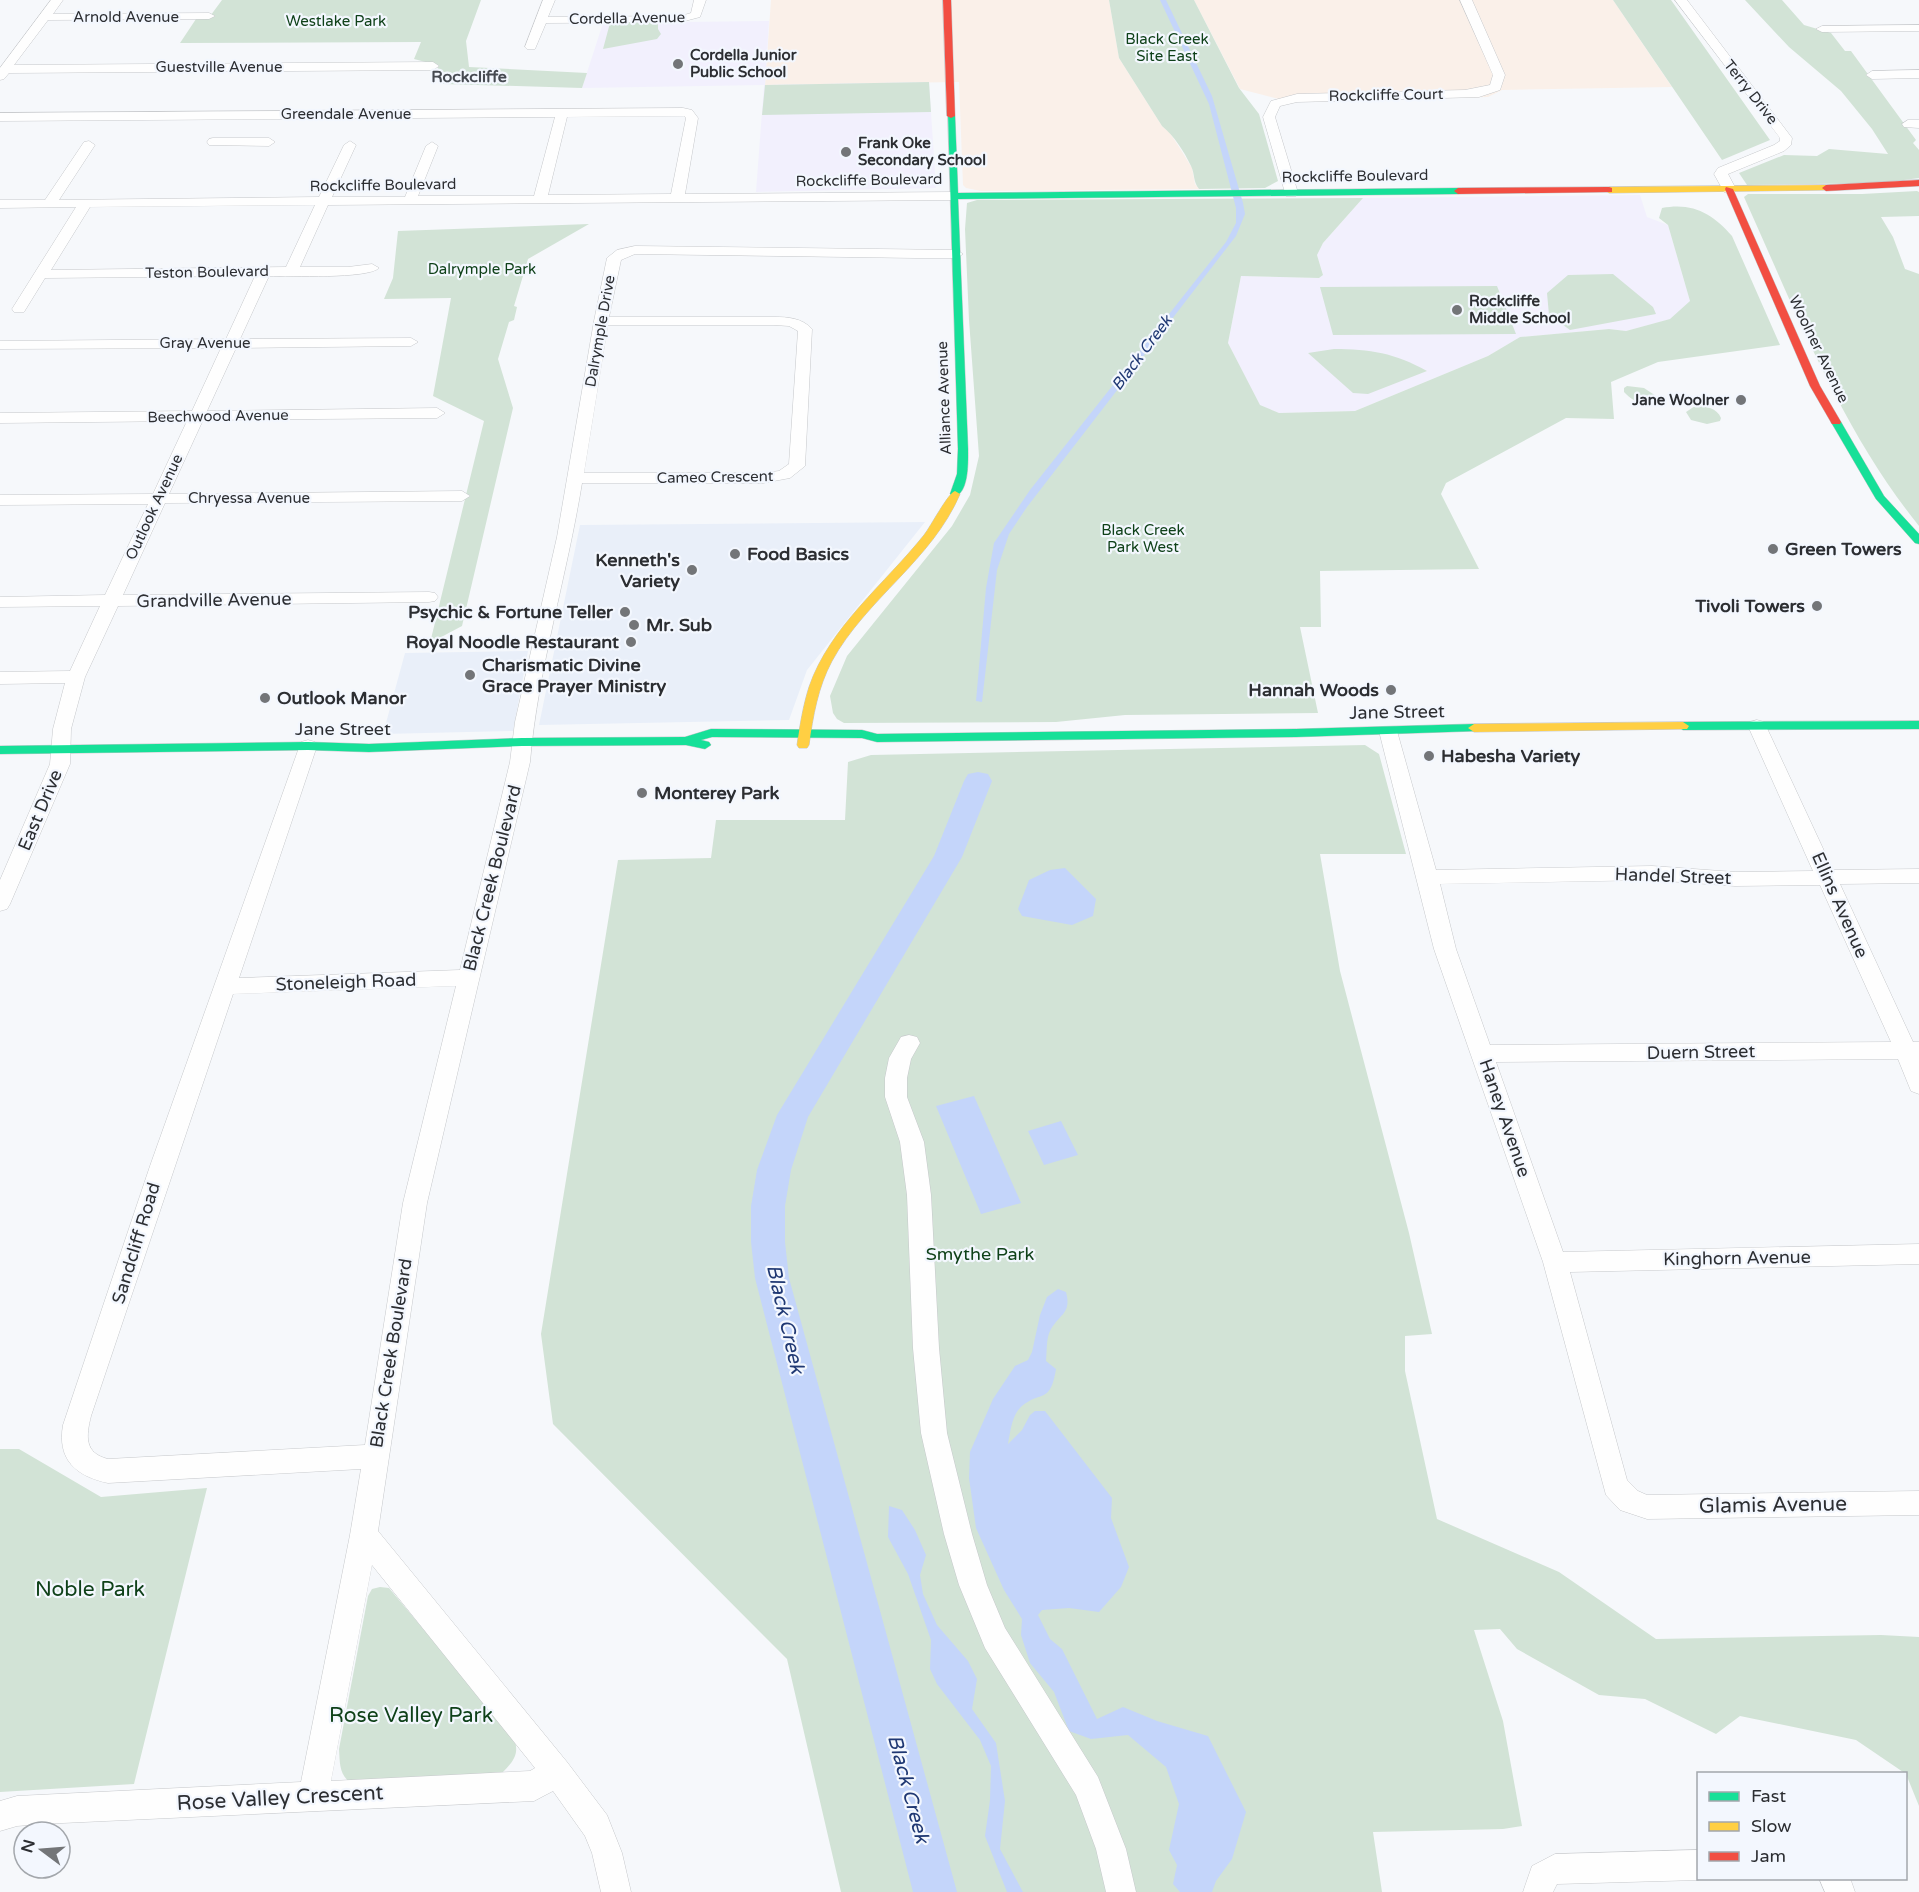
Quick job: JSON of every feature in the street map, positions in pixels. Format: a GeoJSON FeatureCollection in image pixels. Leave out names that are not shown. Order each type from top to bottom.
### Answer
{"type":"FeatureCollection","features":[{"type":"Feature","properties":{"kind":"street"},"geometry":{"type":"LineString","coordinates":[[3,73],[57,0]]}},
{"type":"Feature","properties":{"kind":"street"},"geometry":{"type":"LineString","coordinates":[[531,47],[549,0]]}},
{"type":"Feature","properties":{"kind":"street","name":"Cordella Avenue"},"geometry":{"type":"LineString","coordinates":[[542,20],[681,19],[696,15],[700,0]]}},
{"type":"Feature","properties":{"kind":"street","name":"Alliance Avenue"},"geometry":{"type":"LineString","coordinates":[[803,740],[816,684],[833,648],[934,529],[947,510],[959,484],[963,449],[947,0]]}},
{"type":"Feature","properties":{"kind":"street","name":"Rockcliffe Court"},"geometry":{"type":"LineString","coordinates":[[1291,193],[1269,117],[1275,104],[1297,98],[1472,93],[1496,87],[1499,75],[1466,0]]}},
{"type":"Feature","properties":{"kind":"street","name":"Terry Drive"},"geometry":{"type":"LineString","coordinates":[[1681,0],[1786,138],[1787,142],[1779,148],[1723,171],[1721,174],[1729,189]]}},
{"type":"Feature","properties":{"kind":"street","name":"Arnold Avenue"},"geometry":{"type":"LineString","coordinates":[[44,17],[209,16]]}},
{"type":"Feature","properties":{"kind":"street"},"geometry":{"type":"LineString","coordinates":[[1822,29],[1919,28]]}},
{"type":"Feature","properties":{"kind":"street"},"geometry":{"type":"LineString","coordinates":[[0,56],[15,56]]}},
{"type":"Feature","properties":{"kind":"street","name":"Guestville Avenue"},"geometry":{"type":"LineString","coordinates":[[3,73],[433,66]]}},
{"type":"Feature","properties":{"kind":"street"},"geometry":{"type":"LineString","coordinates":[[1872,75],[1919,74]]}},
{"type":"Feature","properties":{"kind":"street"},"geometry":{"type":"LineString","coordinates":[[540,200],[562,112]]}},
{"type":"Feature","properties":{"kind":"street","name":"Greendale Avenue"},"geometry":{"type":"LineString","coordinates":[[0,117],[683,112],[691,116],[677,198]]}},
{"type":"Feature","properties":{"kind":"street"},"geometry":{"type":"LineString","coordinates":[[244,142],[258,114]]}},
{"type":"Feature","properties":{"kind":"street"},"geometry":{"type":"LineString","coordinates":[[213,142],[269,142]]}},
{"type":"Feature","properties":{"kind":"street"},"geometry":{"type":"LineString","coordinates":[[49,204],[90,145]]}},
{"type":"Feature","properties":{"kind":"street"},"geometry":{"type":"LineString","coordinates":[[291,271],[350,145]]}},
{"type":"Feature","properties":{"kind":"street"},"geometry":{"type":"LineString","coordinates":[[411,201],[432,146]]}},
{"type":"Feature","properties":{"kind":"street","name":"Rockcliffe Boulevard"},"geometry":{"type":"LineString","coordinates":[[0,204],[1839,188],[1919,183]]}},
{"type":"Feature","properties":{"kind":"street","name":"Woolner Avenue"},"geometry":{"type":"LineString","coordinates":[[1729,189],[1819,393],[1880,497],[1919,541]]}},
{"type":"Feature","properties":{"kind":"street"},"geometry":{"type":"LineString","coordinates":[[19,309],[85,204]]}},
{"type":"Feature","properties":{"kind":"street","name":"Dalrymple Drive"},"geometry":{"type":"LineString","coordinates":[[522,742],[524,722],[566,537],[601,321],[614,258],[622,253],[635,250],[742,249],[868,255],[956,254]]}},
{"type":"Feature","properties":{"kind":"street","name":"Teston Boulevard"},"geometry":{"type":"LineString","coordinates":[[42,274],[264,272],[372,268]]}},
{"type":"Feature","properties":{"kind":"street","name":"Outlook Avenue"},"geometry":{"type":"LineString","coordinates":[[61,748],[62,729],[76,677],[229,343],[264,272]]}},
{"type":"Feature","properties":{"kind":"street","name":"Cameo Crescent"},"geometry":{"type":"LineString","coordinates":[[575,478],[763,478],[784,476],[797,466],[805,330],[799,324],[774,321],[601,321]]}},
{"type":"Feature","properties":{"kind":"street","name":"Gray Avenue"},"geometry":{"type":"LineString","coordinates":[[0,345],[411,342]]}},
{"type":"Feature","properties":{"kind":"street","name":"Beechwood Avenue"},"geometry":{"type":"LineString","coordinates":[[0,418],[436,412]]}},
{"type":"Feature","properties":{"kind":"street","name":"Chryessa Avenue"},"geometry":{"type":"LineString","coordinates":[[0,500],[462,496]]}},
{"type":"Feature","properties":{"kind":"street","name":"Grandville Avenue"},"geometry":{"type":"LineString","coordinates":[[0,602],[429,597]]}},
{"type":"Feature","properties":{"kind":"street"},"geometry":{"type":"LineString","coordinates":[[0,678],[76,677]]}},
{"type":"Feature","properties":{"kind":"street","name":"Jane Street"},"geometry":{"type":"LineString","coordinates":[[0,750],[308,746],[369,748],[522,742],[686,741],[715,746],[803,740],[861,745],[877,738],[1388,731],[1552,726],[1919,725]]}},
{"type":"Feature","properties":{"kind":"street","name":"Ellins Avenue"},"geometry":{"type":"LineString","coordinates":[[1757,726],[1827,877],[1912,1050],[1919,1085]]}},
{"type":"Feature","properties":{"kind":"street","name":"Haney Avenue"},"geometry":{"type":"LineString","coordinates":[[1388,731],[1445,949],[1555,1262],[1615,1486],[1629,1501]]}},
{"type":"Feature","properties":{"kind":"street","name":"Black Creek Boulevard"},"geometry":{"type":"LineString","coordinates":[[313,1796],[364,1535],[415,1203],[520,762],[522,742]]}},
{"type":"Feature","properties":{"kind":"street","name":"Sandcliff Road"},"geometry":{"type":"LineString","coordinates":[[308,746],[151,1194],[75,1430],[76,1450],[86,1463],[108,1472],[375,1456]]}},
{"type":"Feature","properties":{"kind":"street","name":"East Drive"},"geometry":{"type":"LineString","coordinates":[[0,904],[60,764],[61,748]]}},
{"type":"Feature","properties":{"kind":"street","name":"Handel Street"},"geometry":{"type":"LineString","coordinates":[[1428,877],[1652,873],[1726,879],[1919,876]]}},
{"type":"Feature","properties":{"kind":"street","name":"Stoneleigh Road"},"geometry":{"type":"LineString","coordinates":[[225,986],[467,978]]}},
{"type":"Feature","properties":{"kind":"street"},"geometry":{"type":"LineString","coordinates":[[909,1043],[900,1058],[896,1078],[896,1097],[912,1142],[919,1195],[926,1348],[934,1433],[958,1534],[973,1585],[995,1638],[1088,1787],[1112,1849],[1121,1892]]}},
{"type":"Feature","properties":{"kind":"street","name":"Duern Street"},"geometry":{"type":"LineString","coordinates":[[1483,1054],[1912,1050]]}},
{"type":"Feature","properties":{"kind":"street","name":"Kinghorn Avenue"},"geometry":{"type":"LineString","coordinates":[[1555,1262],[1919,1254]]}},
{"type":"Feature","properties":{"kind":"street","name":"Glamis Avenue"},"geometry":{"type":"LineString","coordinates":[[1629,1501],[1647,1507],[1919,1503]]}},
{"type":"Feature","properties":{"kind":"street"},"geometry":{"type":"LineString","coordinates":[[364,1535],[557,1772],[596,1826],[608,1853],[616,1892]]}},
{"type":"Feature","properties":{"kind":"street","name":"Rose Valley Crescent"},"geometry":{"type":"LineString","coordinates":[[0,1816],[17,1811],[41,1809],[534,1786],[557,1772]]}},
{"type":"Feature","properties":{"kind":"street"},"geometry":{"type":"LineString","coordinates":[[1538,1892],[1541,1878],[1555,1869],[1697,1865]]}},
{"type":"Feature","properties":{"kind":"shaded area"},"geometry":{"type":"Polygon","coordinates":[[[771,0],[1109,0],[1119,58],[1192,168],[1195,184],[1199,189],[981,191],[966,188],[963,185],[959,82],[765,85],[771,0]]]}},
{"type":"Feature","properties":{"kind":"shaded area"},"geometry":{"type":"Polygon","coordinates":[[[1194,0],[1613,0],[1672,87],[1502,90],[1488,97],[1290,102],[1240,89],[1194,0]]]}},
{"type":"Feature","properties":{"kind":"shaded area","name":"Frank Oke Secondary School"},"geometry":{"type":"Polygon","coordinates":[[[769,21],[765,85],[929,82],[936,188],[756,192],[764,85],[582,88],[603,23],[769,21]]]}},
{"type":"Feature","properties":{"kind":"shaded area","name":"Rockcliffe Middle School"},"geometry":{"type":"Polygon","coordinates":[[[1640,195],[1647,217],[1668,225],[1690,301],[1671,319],[1626,331],[1609,329],[1520,337],[1488,356],[1355,411],[1279,413],[1260,406],[1228,343],[1241,276],[1319,278],[1323,274],[1317,255],[1323,243],[1363,198],[1640,195]]]}},
{"type":"Feature","properties":{"kind":"shaded area"},"geometry":{"type":"Polygon","coordinates":[[[925,522],[807,670],[789,720],[539,725],[580,525],[925,522]]]}},
{"type":"Feature","properties":{"kind":"shaded area"},"geometry":{"type":"Polygon","coordinates":[[[528,651],[513,731],[383,734],[405,653],[528,651]]]}},
{"type":"Feature","properties":{"kind":"green space","name":"Westlake Park"},"geometry":{"type":"Polygon","coordinates":[[[222,0],[481,0],[466,41],[469,67],[587,73],[582,88],[443,84],[437,65],[414,59],[421,42],[180,43],[196,19],[208,19],[222,0]]]}},
{"type":"Feature","properties":{"kind":"green space","name":"Black Creek Site East"},"geometry":{"type":"Polygon","coordinates":[[[1109,0],[1194,0],[1239,88],[1259,114],[1278,181],[1265,188],[1199,189],[1182,149],[1162,126],[1119,58],[1109,0]]]}},
{"type":"Feature","properties":{"kind":"green space"},"geometry":{"type":"Polygon","coordinates":[[[1613,0],[1671,0],[1770,140],[1722,160],[1613,0]]]}},
{"type":"Feature","properties":{"kind":"green space"},"geometry":{"type":"Polygon","coordinates":[[[1745,0],[1782,0],[1804,25],[1831,33],[1845,51],[1851,51],[1916,140],[1913,143],[1919,150],[1919,178],[1881,183],[1747,185],[1739,173],[1784,155],[1817,156],[1829,149],[1888,154],[1872,129],[1841,91],[1789,47],[1745,0]]]}},
{"type":"Feature","properties":{"kind":"green space"},"geometry":{"type":"Polygon","coordinates":[[[658,22],[661,34],[657,39],[603,49],[610,23],[658,22]]]}},
{"type":"Feature","properties":{"kind":"green space"},"geometry":{"type":"Polygon","coordinates":[[[929,82],[931,112],[762,115],[765,85],[929,82]]]}},
{"type":"Feature","properties":{"kind":"green space"},"geometry":{"type":"Polygon","coordinates":[[[1919,192],[1919,216],[1881,217],[1893,237],[1905,269],[1919,274],[1919,526],[1891,489],[1866,450],[1821,368],[1744,197],[1748,194],[1862,194],[1919,192]]]}},
{"type":"Feature","properties":{"kind":"green space","name":"Black Creek Park West"},"geometry":{"type":"Polygon","coordinates":[[[1363,198],[1323,243],[1317,255],[1323,275],[1319,278],[1241,276],[1228,343],[1260,405],[1279,413],[1355,411],[1488,356],[1520,337],[1609,329],[1626,331],[1670,319],[1690,301],[1668,225],[1659,218],[1662,208],[1693,208],[1710,216],[1732,236],[1780,345],[1658,362],[1611,382],[1614,419],[1566,418],[1446,483],[1441,494],[1479,569],[1320,571],[1321,627],[1300,627],[1318,713],[1125,715],[1056,722],[844,723],[837,719],[833,713],[830,696],[847,656],[952,526],[970,495],[979,456],[969,320],[965,229],[967,203],[977,200],[1363,198]]]}},
{"type":"Feature","properties":{"kind":"green space","name":"Dalrymple Park"},"geometry":{"type":"Polygon","coordinates":[[[589,224],[528,259],[514,306],[517,307],[514,320],[509,322],[498,359],[513,408],[462,626],[430,643],[484,421],[433,396],[451,298],[384,299],[393,278],[398,231],[589,224]]]}},
{"type":"Feature","properties":{"kind":"green space"},"geometry":{"type":"Polygon","coordinates":[[[1613,274],[1653,307],[1656,314],[1570,330],[1549,315],[1547,293],[1568,275],[1613,274]]]}},
{"type":"Feature","properties":{"kind":"green space"},"geometry":{"type":"Polygon","coordinates":[[[1497,286],[1516,334],[1333,335],[1320,287],[1497,286]]]}},
{"type":"Feature","properties":{"kind":"green space"},"geometry":{"type":"Polygon","coordinates":[[[1334,349],[1382,353],[1427,371],[1368,394],[1353,393],[1308,353],[1334,349]]]}},
{"type":"Feature","properties":{"kind":"green space"},"geometry":{"type":"Polygon","coordinates":[[[1627,386],[1644,388],[1656,396],[1655,401],[1643,404],[1635,401],[1624,392],[1627,386]]]}},
{"type":"Feature","properties":{"kind":"green space"},"geometry":{"type":"Polygon","coordinates":[[[1695,406],[1714,410],[1721,418],[1720,421],[1707,424],[1691,420],[1686,412],[1695,406]]]}},
{"type":"Feature","properties":{"kind":"green space","name":"Smythe Park"},"geometry":{"type":"Polygon","coordinates":[[[1365,745],[1379,754],[1406,854],[1320,854],[1340,971],[1409,1233],[1432,1334],[1405,1336],[1405,1371],[1437,1519],[1559,1572],[1656,1639],[1881,1635],[1919,1637],[1919,1806],[1907,1772],[1903,1772],[1856,1740],[1740,1716],[1716,1734],[1645,1699],[1599,1695],[1517,1649],[1500,1629],[1474,1630],[1503,1721],[1522,1826],[1503,1829],[1373,1832],[1382,1892],[841,1892],[787,1659],[553,1424],[541,1334],[618,860],[711,858],[716,820],[845,820],[848,762],[871,755],[1365,745]]]}},
{"type":"Feature","properties":{"kind":"green space","name":"Noble Park"},"geometry":{"type":"Polygon","coordinates":[[[0,1449],[19,1449],[101,1497],[207,1488],[134,1784],[0,1792],[0,1449]]]}},
{"type":"Feature","properties":{"kind":"green space","name":"Rose Valley Park"},"geometry":{"type":"Polygon","coordinates":[[[389,1588],[513,1736],[516,1747],[515,1756],[503,1772],[353,1785],[345,1777],[341,1769],[339,1749],[368,1596],[372,1589],[389,1588]]]}},
{"type":"Feature","properties":{"kind":"water"},"geometry":{"type":"Polygon","coordinates":[[[1160,0],[1166,0],[1212,96],[1245,214],[1236,236],[1027,507],[1009,534],[997,570],[982,702],[976,701],[986,588],[994,543],[1030,490],[1226,242],[1236,223],[1236,208],[1209,104],[1160,0]]]}},
{"type":"Feature","properties":{"kind":"water"},"geometry":{"type":"Polygon","coordinates":[[[1065,868],[1096,899],[1093,916],[1072,925],[1022,916],[1018,909],[1029,880],[1050,870],[1065,868]]]}},
{"type":"Feature","properties":{"kind":"water"},"geometry":{"type":"Polygon","coordinates":[[[974,1096],[1021,1203],[981,1214],[936,1106],[974,1096]]]}},
{"type":"Feature","properties":{"kind":"water"},"geometry":{"type":"Polygon","coordinates":[[[1061,1121],[1078,1155],[1044,1165],[1028,1131],[1061,1121]]]}},
{"type":"Feature","properties":{"kind":"water"},"geometry":{"type":"Polygon","coordinates":[[[1058,1289],[1066,1292],[1067,1305],[1048,1338],[1046,1361],[1056,1369],[1054,1381],[1047,1393],[1027,1402],[1017,1411],[1008,1444],[1022,1430],[1030,1415],[1035,1411],[1045,1411],[1112,1498],[1111,1518],[1129,1567],[1121,1587],[1099,1612],[1069,1608],[1042,1610],[1038,1615],[1050,1639],[1062,1649],[1097,1719],[1123,1707],[1157,1721],[1208,1736],[1246,1812],[1232,1859],[1216,1881],[1212,1892],[1180,1892],[1173,1884],[1177,1865],[1169,1850],[1179,1804],[1166,1767],[1128,1735],[1091,1739],[1069,1731],[1054,1692],[1030,1663],[1021,1635],[1022,1619],[1004,1590],[976,1528],[969,1478],[970,1452],[993,1399],[1015,1366],[1028,1360],[1047,1297],[1058,1289]]]}},
{"type":"Feature","properties":{"kind":"water"},"geometry":{"type":"Polygon","coordinates":[[[889,1506],[902,1510],[915,1530],[926,1555],[920,1575],[923,1594],[937,1625],[968,1661],[977,1679],[972,1709],[996,1743],[1005,1801],[1000,1849],[1023,1892],[1007,1892],[985,1836],[990,1800],[991,1766],[980,1740],[937,1684],[930,1669],[931,1640],[908,1574],[888,1537],[889,1506]]]}},
{"type":"Feature","properties":{"kind":"waterway","name":"Black Creek"},"geometry":{"type":"LineString","coordinates":[[935,1892],[772,1278],[768,1242],[768,1206],[774,1170],[793,1115],[948,857],[978,781]]}},
{"type":"Feature","properties":{"kind":"traffic: fast"},"geometry":{"type":"LineString","coordinates":[[951,116],[963,449],[962,474],[955,494]]}},
{"type":"Feature","properties":{"kind":"traffic: fast"},"geometry":{"type":"LineString","coordinates":[[954,196],[1458,191]]}},
{"type":"Feature","properties":{"kind":"traffic: fast"},"geometry":{"type":"LineString","coordinates":[[1836,422],[1880,497],[1919,541]]}},
{"type":"Feature","properties":{"kind":"traffic: fast"},"geometry":{"type":"LineString","coordinates":[[1683,726],[1919,725]]}},
{"type":"Feature","properties":{"kind":"traffic: fast"},"geometry":{"type":"LineString","coordinates":[[686,741],[711,733],[862,734],[877,738],[1296,733],[1474,728]]}},
{"type":"Feature","properties":{"kind":"traffic: fast"},"geometry":{"type":"LineString","coordinates":[[0,750],[308,746],[369,748],[522,742],[686,741],[705,745]]}},
{"type":"Feature","properties":{"kind":"traffic: slow"},"geometry":{"type":"LineString","coordinates":[[1609,190],[1826,188]]}},
{"type":"Feature","properties":{"kind":"traffic: slow"},"geometry":{"type":"LineString","coordinates":[[803,745],[815,686],[826,662],[854,621],[936,528],[955,494]]}},
{"type":"Feature","properties":{"kind":"traffic: slow"},"geometry":{"type":"LineString","coordinates":[[1474,728],[1683,726]]}},
{"type":"Feature","properties":{"kind":"traffic: jam"},"geometry":{"type":"LineString","coordinates":[[947,0],[951,116]]}},
{"type":"Feature","properties":{"kind":"traffic: jam"},"geometry":{"type":"LineString","coordinates":[[1826,188],[1919,183]]}},
{"type":"Feature","properties":{"kind":"traffic: jam"},"geometry":{"type":"LineString","coordinates":[[1729,189],[1815,386],[1836,422]]}},
{"type":"Feature","properties":{"kind":"traffic: jam"},"geometry":{"type":"LineString","coordinates":[[1458,191],[1609,190]]}},
{"type":"Feature","properties":{"kind":"place","name":"Cordella Junior Public School"},"geometry":{"type":"Point","coordinates":[678,64]}},
{"type":"Feature","properties":{"kind":"place","name":"Frank Oke Secondary School"},"geometry":{"type":"Point","coordinates":[846,152]}},
{"type":"Feature","properties":{"kind":"place","name":"Rockcliffe Middle School"},"geometry":{"type":"Point","coordinates":[1457,310]}},
{"type":"Feature","properties":{"kind":"place","name":"Jane Woolner"},"geometry":{"type":"Point","coordinates":[1741,400]}},
{"type":"Feature","properties":{"kind":"place","name":"Green Towers"},"geometry":{"type":"Point","coordinates":[1773,549]}},
{"type":"Feature","properties":{"kind":"place","name":"Food Basics"},"geometry":{"type":"Point","coordinates":[735,554]}},
{"type":"Feature","properties":{"kind":"place","name":"Kenneth's Variety"},"geometry":{"type":"Point","coordinates":[692,570]}},
{"type":"Feature","properties":{"kind":"place","name":"Tivoli Towers"},"geometry":{"type":"Point","coordinates":[1817,606]}},
{"type":"Feature","properties":{"kind":"place","name":"Psychic & Fortune Teller"},"geometry":{"type":"Point","coordinates":[625,612]}},
{"type":"Feature","properties":{"kind":"place","name":"Mr. Sub"},"geometry":{"type":"Point","coordinates":[634,625]}},
{"type":"Feature","properties":{"kind":"place","name":"Royal Noodle Restaurant"},"geometry":{"type":"Point","coordinates":[631,642]}},
{"type":"Feature","properties":{"kind":"place","name":"Charismatic Divine Grace Prayer Ministry"},"geometry":{"type":"Point","coordinates":[470,675]}},
{"type":"Feature","properties":{"kind":"place","name":"Hannah Woods"},"geometry":{"type":"Point","coordinates":[1391,690]}},
{"type":"Feature","properties":{"kind":"place","name":"Outlook Manor"},"geometry":{"type":"Point","coordinates":[265,698]}},
{"type":"Feature","properties":{"kind":"place","name":"Habesha Variety"},"geometry":{"type":"Point","coordinates":[1429,756]}},
{"type":"Feature","properties":{"kind":"place","name":"Monterey Park"},"geometry":{"type":"Point","coordinates":[642,793]}},
{"type":"Feature","properties":{"kind":"district","name":"Rockcliffe"},"geometry":{"type":"Point","coordinates":[469,77]}}]}
